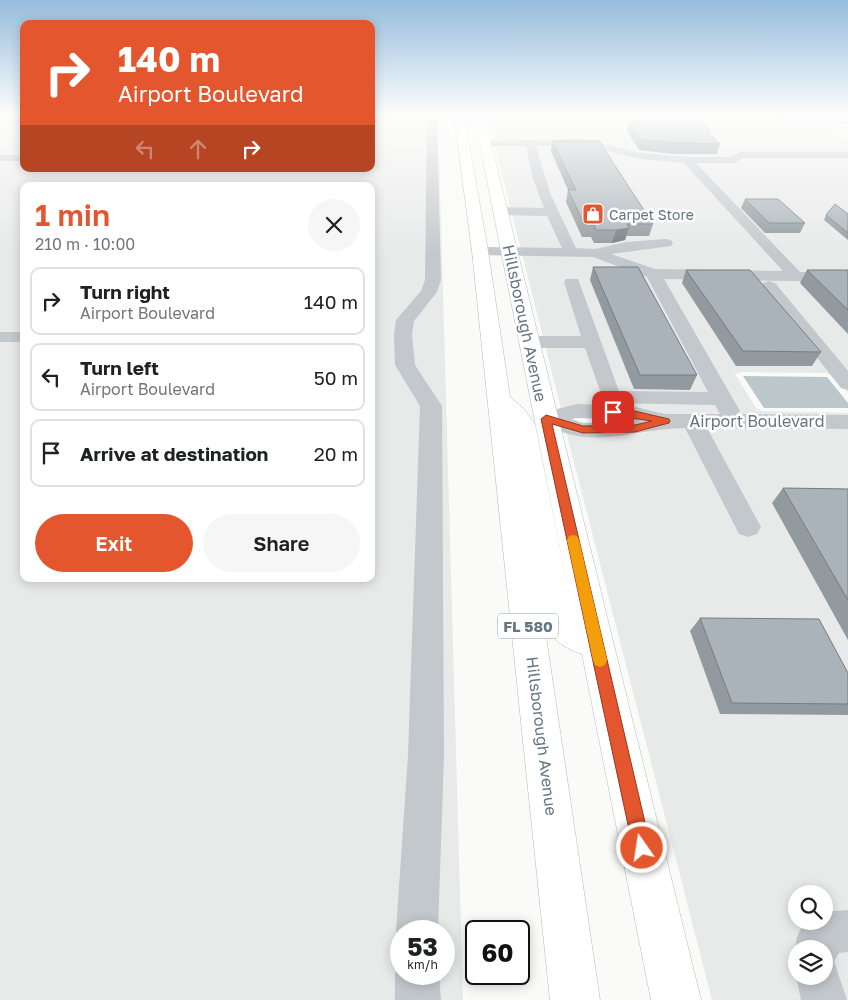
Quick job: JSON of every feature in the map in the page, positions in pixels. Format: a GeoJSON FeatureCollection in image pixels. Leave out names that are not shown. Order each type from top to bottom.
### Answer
{"type":"FeatureCollection","features":[{"type":"Feature","properties":{"kind":"main road","name":"Hillsborough Avenue"},"geometry":{"type":"LineString","coordinates":[[477,162],[504,238],[499,400],[575,1000]]}},
{"type":"Feature","properties":{"kind":"main road","name":"Hillsborough Avenue"},"geometry":{"type":"LineString","coordinates":[[489,162],[504,238],[676,1000]]}},
{"type":"Feature","properties":{"kind":"main road"},"geometry":{"type":"LineString","coordinates":[[499,400],[515,413],[523,424],[558,618],[568,632],[583,640],[595,640]]}},
{"type":"Feature","properties":{"kind":"street"},"geometry":{"type":"LineString","coordinates":[[418,920],[426,755],[431,503],[430,406],[405,365],[403,334],[405,320],[429,292],[433,280],[432,162]]}},
{"type":"Feature","properties":{"kind":"street"},"geometry":{"type":"LineString","coordinates":[[536,162],[540,182],[570,252]]}},
{"type":"Feature","properties":{"kind":"street"},"geometry":{"type":"LineString","coordinates":[[625,162],[668,165],[666,162]]}},
{"type":"Feature","properties":{"kind":"street"},"geometry":{"type":"LineString","coordinates":[[689,162],[795,275]]}},
{"type":"Feature","properties":{"kind":"street"},"geometry":{"type":"LineString","coordinates":[[504,238],[552,212]]}},
{"type":"Feature","properties":{"kind":"street"},"geometry":{"type":"LineString","coordinates":[[544,237],[564,237]]}},
{"type":"Feature","properties":{"kind":"street"},"geometry":{"type":"LineString","coordinates":[[504,238],[570,252],[595,253],[626,246],[666,243]]}},
{"type":"Feature","properties":{"kind":"street"},"geometry":{"type":"LineString","coordinates":[[595,253],[653,274],[848,277]]}},
{"type":"Feature","properties":{"kind":"street"},"geometry":{"type":"LineString","coordinates":[[653,274],[735,422]]}},
{"type":"Feature","properties":{"kind":"street"},"geometry":{"type":"LineString","coordinates":[[572,282],[611,397],[722,399]]}},
{"type":"Feature","properties":{"kind":"street"},"geometry":{"type":"LineString","coordinates":[[769,286],[848,384]]}},
{"type":"Feature","properties":{"kind":"street"},"geometry":{"type":"LineString","coordinates":[[0,337],[20,337]]}},
{"type":"Feature","properties":{"kind":"street"},"geometry":{"type":"LineString","coordinates":[[529,342],[592,342]]}},
{"type":"Feature","properties":{"kind":"street","name":"Airport Boulevard"},"geometry":{"type":"LineString","coordinates":[[546,419],[577,411],[630,413],[665,421],[840,422]]}},
{"type":"Feature","properties":{"kind":"street"},"geometry":{"type":"LineString","coordinates":[[692,421],[748,527]]}},
{"type":"Feature","properties":{"kind":"street"},"geometry":{"type":"LineString","coordinates":[[840,422],[848,439]]}},
{"type":"Feature","properties":{"kind":"street"},"geometry":{"type":"LineString","coordinates":[[820,940],[833,932],[848,931]]}},
{"type":"Feature","properties":{"kind":"street"},"geometry":{"type":"LineString","coordinates":[[417,985],[418,1000]]}},
{"type":"Feature","properties":{"kind":"street"},"geometry":{"type":"LineString","coordinates":[[820,985],[824,1000]]}},
{"type":"Feature","properties":{"kind":"shaded area"},"geometry":{"type":"Polygon","coordinates":[[[0,162],[20,162],[20,172],[375,172],[375,162],[439,162],[463,1000],[0,1000],[0,162]]]}},
{"type":"Feature","properties":{"kind":"shaded area"},"geometry":{"type":"Polygon","coordinates":[[[499,162],[848,162],[848,393],[835,377],[826,373],[741,372],[735,374],[756,408],[762,411],[848,413],[848,416],[665,415],[561,408],[499,162]]]}},
{"type":"Feature","properties":{"kind":"shaded area"},"geometry":{"type":"Polygon","coordinates":[[[743,376],[827,377],[848,403],[848,408],[764,408],[743,376]]]}},
{"type":"Feature","properties":{"kind":"shaded area"},"geometry":{"type":"Polygon","coordinates":[[[670,427],[848,428],[848,1000],[712,1000],[566,431],[586,436],[638,434],[670,427]]]}},
{"type":"Feature","properties":{"kind":"building"},"geometry":{"type":"Polygon","coordinates":[[[562,162],[612,162],[653,224],[627,224],[629,228],[596,230],[594,225],[584,224],[568,190],[576,190],[562,162]]]}},
{"type":"Feature","properties":{"kind":"building"},"geometry":{"type":"Polygon","coordinates":[[[745,199],[778,199],[805,223],[769,223],[745,199]]]}},
{"type":"Feature","properties":{"kind":"building"},"geometry":{"type":"Polygon","coordinates":[[[835,204],[848,214],[848,233],[826,215],[835,204]]]}},
{"type":"Feature","properties":{"kind":"building"},"geometry":{"type":"Polygon","coordinates":[[[593,267],[638,267],[697,375],[640,375],[593,267]]]}},
{"type":"Feature","properties":{"kind":"building"},"geometry":{"type":"Polygon","coordinates":[[[686,270],[750,270],[821,352],[743,351],[686,270]]]}},
{"type":"Feature","properties":{"kind":"building"},"geometry":{"type":"Polygon","coordinates":[[[807,270],[848,270],[848,310],[807,270]]]}},
{"type":"Feature","properties":{"kind":"building"},"geometry":{"type":"Polygon","coordinates":[[[783,488],[848,489],[848,600],[783,488]]]}},
{"type":"Feature","properties":{"kind":"building"},"geometry":{"type":"Polygon","coordinates":[[[700,618],[819,619],[848,673],[848,704],[732,703],[700,618]]]}},
{"type":"Feature","properties":{"kind":"slow traffic"},"geometry":{"type":"LineString","coordinates":[[573,540],[600,660]]}},
{"type":"Feature","properties":{"kind":"place","name":"Carpet Store"},"geometry":{"type":"Point","coordinates":[593,214]}},
{"type":"Feature","properties":{"kind":"route"},"geometry":{"type":"LineString","coordinates":[[613,412],[630,413],[665,421],[635,428],[583,430],[546,419],[642,848]]}}]}
